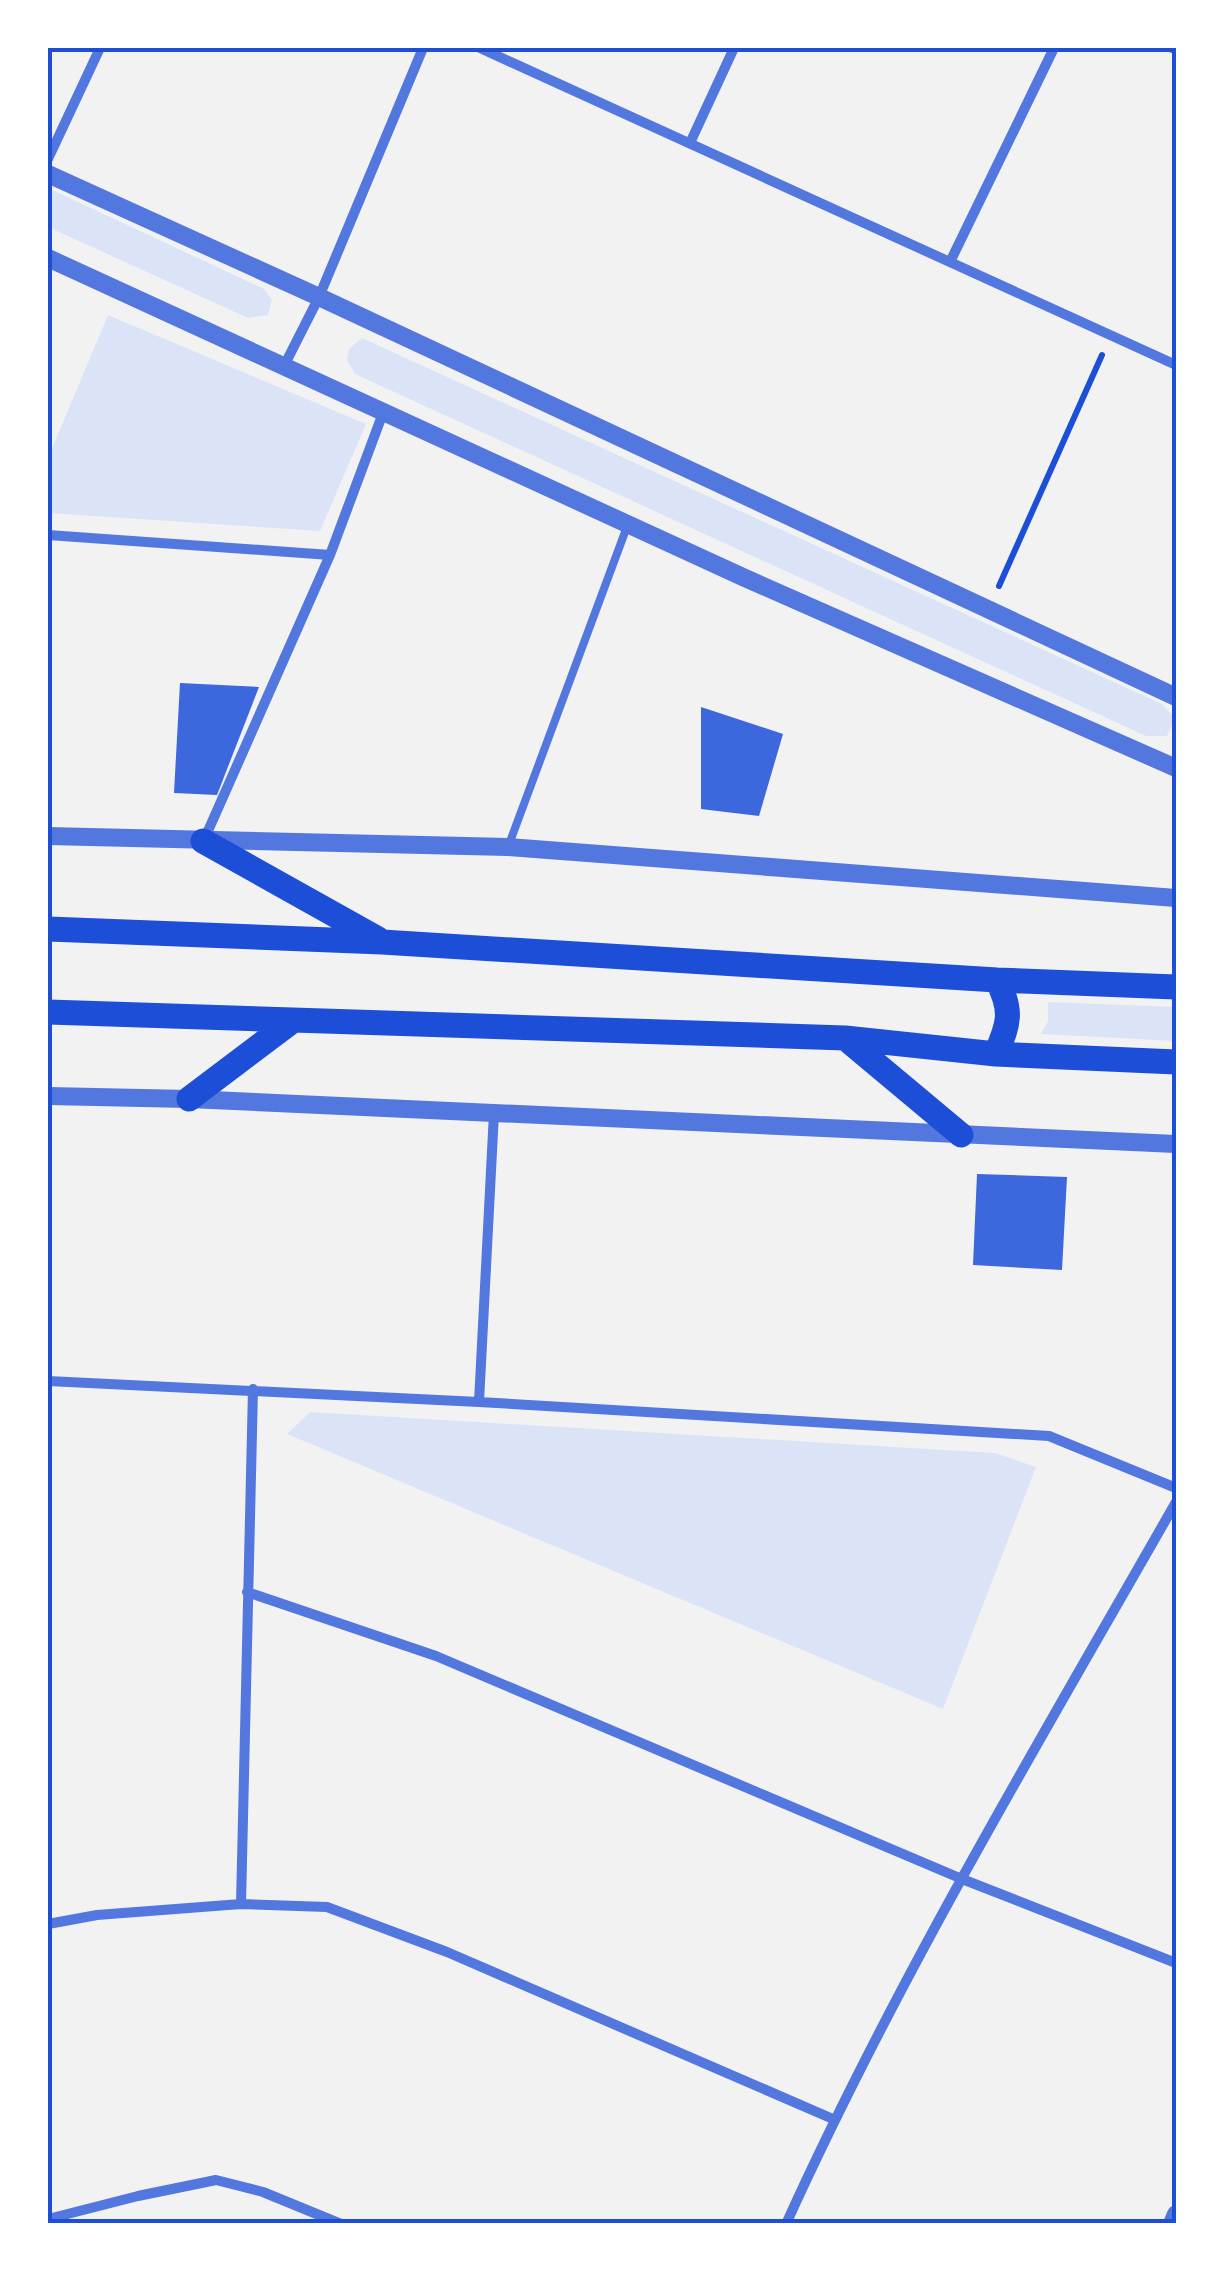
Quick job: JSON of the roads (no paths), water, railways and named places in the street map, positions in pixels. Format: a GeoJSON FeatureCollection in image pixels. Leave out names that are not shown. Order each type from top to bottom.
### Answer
{"type":"FeatureCollection","features":[{"type":"Feature","properties":{"kind":"main road"},"geometry":{"type":"LineString","coordinates":[[203,841],[382,942]]}},
{"type":"Feature","properties":{"kind":"main road"},"geometry":{"type":"LineString","coordinates":[[48,929],[382,942],[1176,988]]}},
{"type":"Feature","properties":{"kind":"main road"},"geometry":{"type":"LineString","coordinates":[[996,1054],[1007,1027],[1008,1002],[997,980]]}},
{"type":"Feature","properties":{"kind":"main road"},"geometry":{"type":"LineString","coordinates":[[48,1012],[845,1038],[996,1054],[1176,1062]]}},
{"type":"Feature","properties":{"kind":"main road"},"geometry":{"type":"LineString","coordinates":[[190,1099],[291,1022]]}},
{"type":"Feature","properties":{"kind":"main road"},"geometry":{"type":"LineString","coordinates":[[845,1038],[961,1135]]}},
{"type":"Feature","properties":{"kind":"street"},"geometry":{"type":"LineString","coordinates":[[48,158],[100,48]]}},
{"type":"Feature","properties":{"kind":"street"},"geometry":{"type":"LineString","coordinates":[[284,366],[319,297],[423,48]]}},
{"type":"Feature","properties":{"kind":"street"},"geometry":{"type":"LineString","coordinates":[[480,48],[1176,365]]}},
{"type":"Feature","properties":{"kind":"street"},"geometry":{"type":"LineString","coordinates":[[690,143],[734,48]]}},
{"type":"Feature","properties":{"kind":"street"},"geometry":{"type":"LineString","coordinates":[[950,262],[1054,48]]}},
{"type":"Feature","properties":{"kind":"street"},"geometry":{"type":"LineString","coordinates":[[48,174],[1176,697]]}},
{"type":"Feature","properties":{"kind":"street"},"geometry":{"type":"LineString","coordinates":[[48,258],[628,524],[1176,768]]}},
{"type":"Feature","properties":{"kind":"street"},"geometry":{"type":"LineString","coordinates":[[203,841],[330,555],[384,413]]}},
{"type":"Feature","properties":{"kind":"street"},"geometry":{"type":"LineString","coordinates":[[48,535],[330,555]]}},
{"type":"Feature","properties":{"kind":"street"},"geometry":{"type":"LineString","coordinates":[[48,836],[508,846],[1176,898]]}},
{"type":"Feature","properties":{"kind":"street"},"geometry":{"type":"LineString","coordinates":[[48,1096],[190,1099],[1176,1144]]}},
{"type":"Feature","properties":{"kind":"street"},"geometry":{"type":"LineString","coordinates":[[479,1402],[494,1113]]}},
{"type":"Feature","properties":{"kind":"street"},"geometry":{"type":"LineString","coordinates":[[48,1381],[254,1389],[1048,1436],[1176,1488]]}},
{"type":"Feature","properties":{"kind":"street"},"geometry":{"type":"LineString","coordinates":[[241,1904],[254,1389]]}},
{"type":"Feature","properties":{"kind":"street"},"geometry":{"type":"LineString","coordinates":[[786,2224],[833,2119],[962,1879],[1176,1502]]}},
{"type":"Feature","properties":{"kind":"street"},"geometry":{"type":"LineString","coordinates":[[247,1592],[436,1656],[962,1879],[1176,1964]]}},
{"type":"Feature","properties":{"kind":"street"},"geometry":{"type":"LineString","coordinates":[[48,1924],[97,1915],[241,1904],[327,1907],[447,1952],[833,2119]]}},
{"type":"Feature","properties":{"kind":"street"},"geometry":{"type":"LineString","coordinates":[[48,2219],[216,2180],[263,2192],[341,2224]]}},
{"type":"Feature","properties":{"kind":"street"},"geometry":{"type":"LineString","coordinates":[[1172,2224],[1176,2214]]}},
{"type":"Feature","properties":{"kind":"lane"},"geometry":{"type":"LineString","coordinates":[[508,846],[628,524]]}}]}
